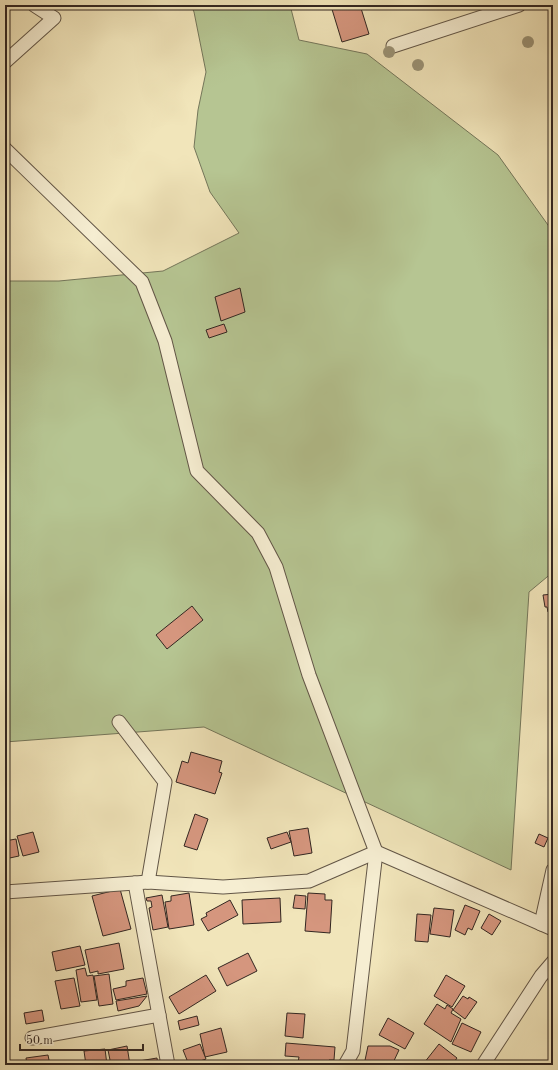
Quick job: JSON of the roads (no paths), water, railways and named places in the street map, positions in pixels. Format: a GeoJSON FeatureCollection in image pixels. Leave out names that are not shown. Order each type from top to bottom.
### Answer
{"type":"FeatureCollection","features":[{"type":"Feature","properties":{"kind":"street"},"geometry":{"type":"LineString","coordinates":[[5,62],[54,18],[34,5]]}},
{"type":"Feature","properties":{"kind":"street"},"geometry":{"type":"LineString","coordinates":[[394,46],[520,5]]}},
{"type":"Feature","properties":{"kind":"street"},"geometry":{"type":"LineString","coordinates":[[5,149],[142,282],[165,341],[197,471],[258,533],[276,567],[309,676],[376,852],[353,1051],[345,1065]]}},
{"type":"Feature","properties":{"kind":"street"},"geometry":{"type":"LineString","coordinates":[[119,722],[165,782],[148,882]]}},
{"type":"Feature","properties":{"kind":"street"},"geometry":{"type":"LineString","coordinates":[[5,892],[134,882],[223,887],[309,881],[376,852],[547,926],[553,870]]}},
{"type":"Feature","properties":{"kind":"street"},"geometry":{"type":"LineString","coordinates":[[134,882],[168,1065]]}},
{"type":"Feature","properties":{"kind":"street"},"geometry":{"type":"LineString","coordinates":[[482,1065],[541,976],[553,962]]}},
{"type":"Feature","properties":{"kind":"street"},"geometry":{"type":"LineString","coordinates":[[32,1038],[159,1016]]}}]}
